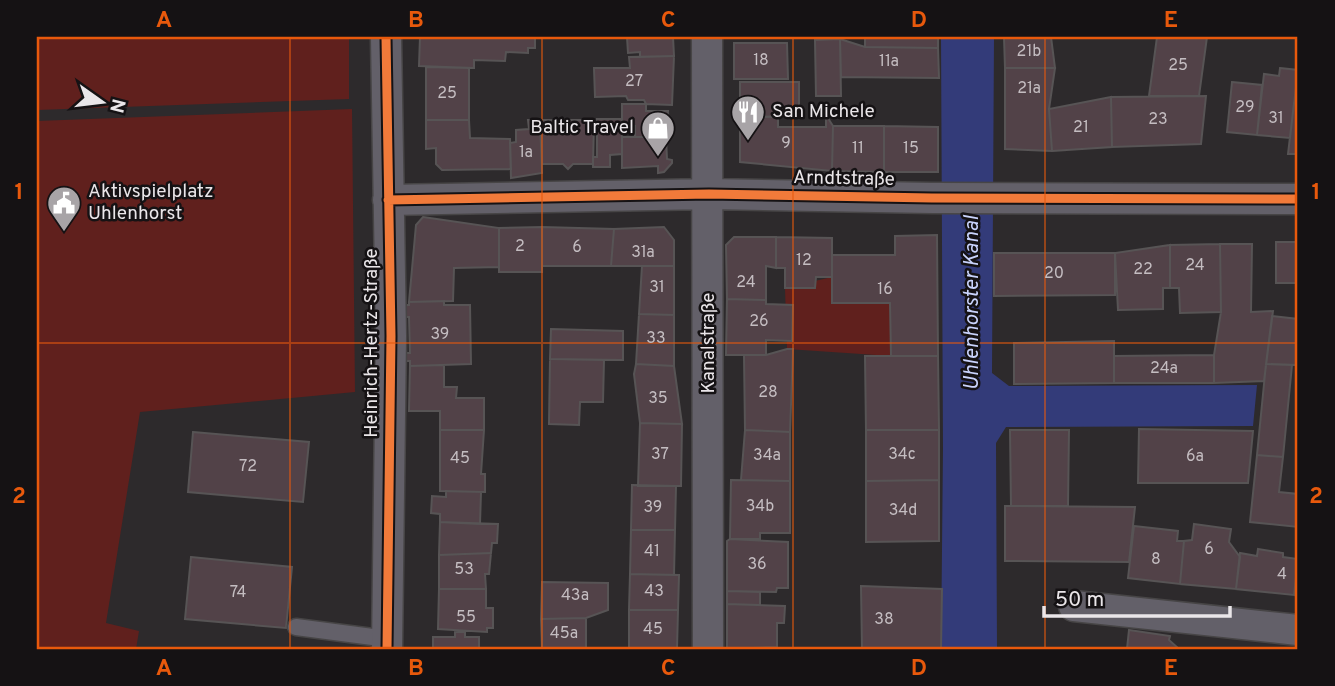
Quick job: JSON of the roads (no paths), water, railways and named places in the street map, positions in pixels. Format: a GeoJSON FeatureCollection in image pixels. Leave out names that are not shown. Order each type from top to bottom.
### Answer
{"type":"FeatureCollection","features":[{"type":"Feature","properties":{"kind":"street","name":"Heinrich-Hertz-Straße"},"geometry":{"type":"LineString","coordinates":[[386,37],[391,336],[387,644]]}},
{"type":"Feature","properties":{"kind":"street","name":"Kanalstraße"},"geometry":{"type":"LineString","coordinates":[[707,37],[708,649]]}},
{"type":"Feature","properties":{"kind":"street","name":"Arndtstraße"},"geometry":{"type":"LineString","coordinates":[[388,200],[709,194],[997,199],[1298,199]]}},
{"type":"Feature","properties":{"kind":"street"},"geometry":{"type":"LineString","coordinates":[[1074,606],[1298,630]]}},
{"type":"Feature","properties":{"kind":"lane"},"geometry":{"type":"LineString","coordinates":[[296,627],[387,644]]}},
{"type":"Feature","properties":{"kind":"water","name":"Uhlenhorster Kanal"},"geometry":{"type":"Polygon","coordinates":[[[941,37],[994,37],[992,373],[1009,386],[1257,385],[1253,426],[1006,427],[996,443],[997,649],[941,649],[941,37]]]}},
{"type":"Feature","properties":{"kind":"place","name":"San Michele"},"geometry":{"type":"Point","coordinates":[748,142]}},
{"type":"Feature","properties":{"kind":"place","name":"Baltic Travel"},"geometry":{"type":"Point","coordinates":[658,158]}},
{"type":"Feature","properties":{"kind":"place","name":"Aktivspielplatz Uhlenhorst"},"geometry":{"type":"Point","coordinates":[64,233]}}]}
